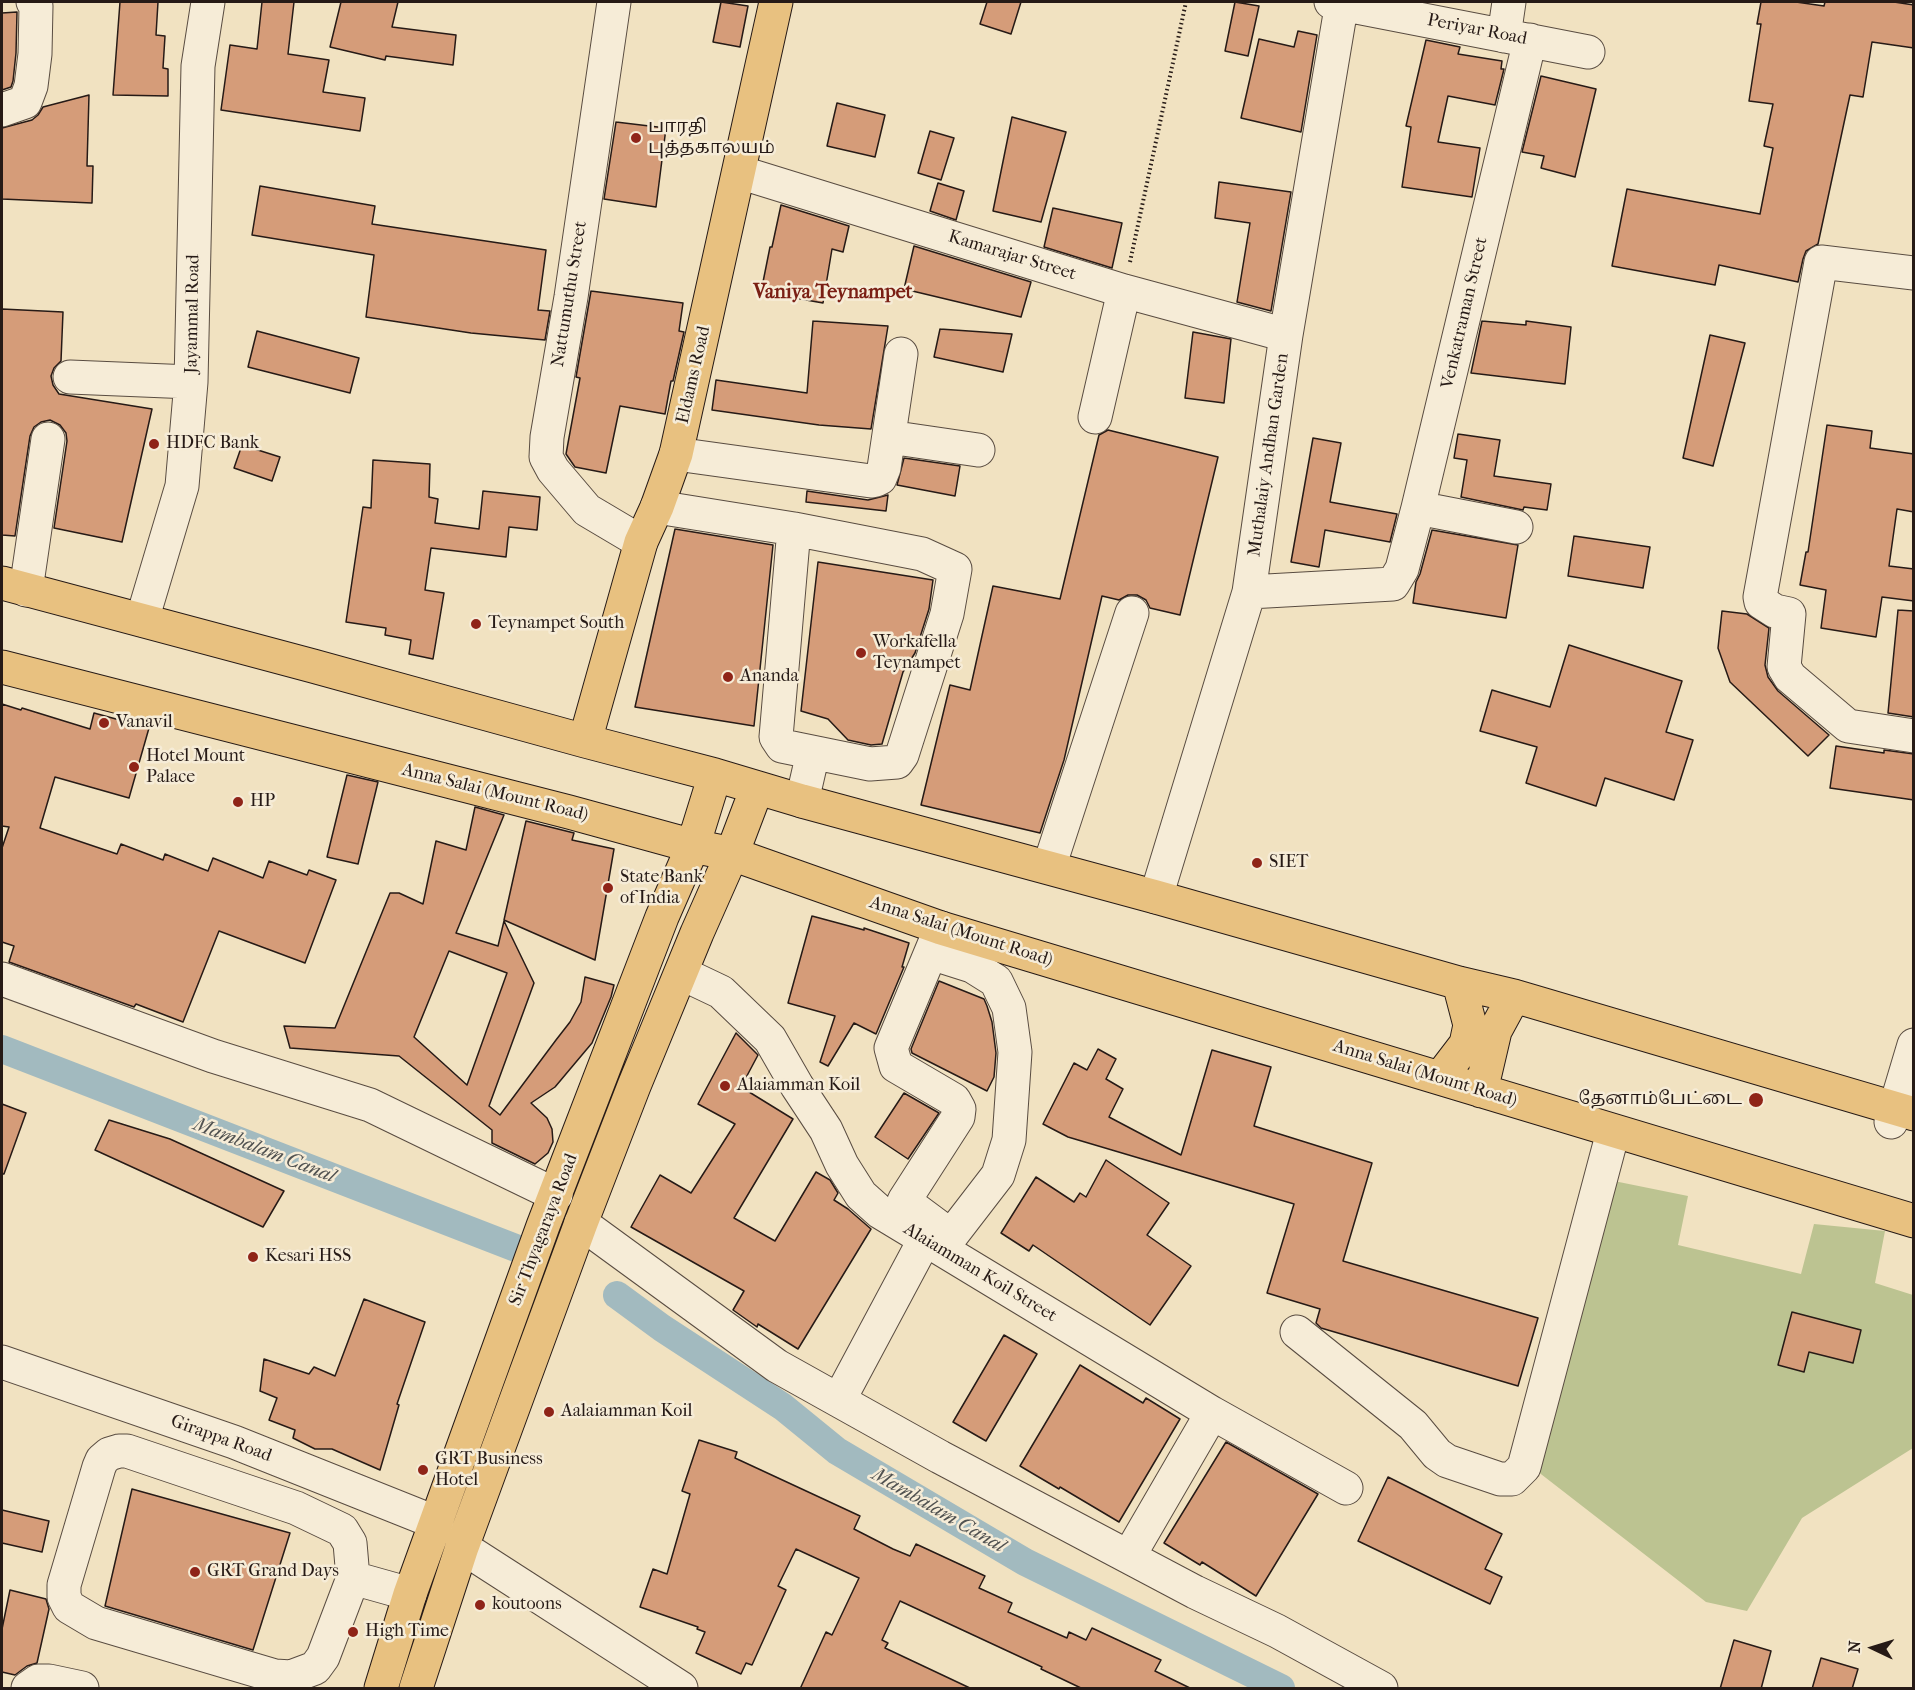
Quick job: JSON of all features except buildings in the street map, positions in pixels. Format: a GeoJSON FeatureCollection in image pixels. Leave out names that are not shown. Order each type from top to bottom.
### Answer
{"type":"FeatureCollection","features":[{"type":"Feature","properties":{"kind":"main road","name":"Eldams Road"},"geometry":{"type":"LineString","coordinates":[[585,741],[641,542],[657,507],[676,453],[776,2]]}},
{"type":"Feature","properties":{"kind":"main road"},"geometry":{"type":"LineString","coordinates":[[14,586],[716,775],[802,801],[1049,867],[1459,983],[1514,996],[1900,1115]]}},
{"type":"Feature","properties":{"kind":"main road","name":"Anna Salai (Mount Road)"},"geometry":{"type":"LineString","coordinates":[[2,667],[558,809],[693,846],[732,854],[936,940],[1440,1078],[1914,1221]]}},
{"type":"Feature","properties":{"kind":"main road","name":"Sir Thyagaraya Road"},"geometry":{"type":"LineString","coordinates":[[381,1689],[410,1594],[543,1226],[662,917],[693,846],[716,775]]}},
{"type":"Feature","properties":{"kind":"main road","name":"Sir Thyagaraya Road"},"geometry":{"type":"LineString","coordinates":[[416,1689],[462,1547],[579,1233],[581,1222],[757,788]]}},
{"type":"Feature","properties":{"kind":"main road"},"geometry":{"type":"LineString","coordinates":[[1440,1078],[1466,1044],[1470,1025],[1459,983]]}},
{"type":"Feature","properties":{"kind":"main road"},"geometry":{"type":"LineString","coordinates":[[1481,1091],[1495,1031],[1514,996]]}},
{"type":"Feature","properties":{"kind":"street"},"geometry":{"type":"LineString","coordinates":[[2,110],[25,102],[32,86],[36,30],[36,6],[33,2]]}},
{"type":"Feature","properties":{"kind":"street","name":"Jayammal Road"},"geometry":{"type":"LineString","coordinates":[[142,620],[182,486],[191,382],[198,66],[208,2]]}},
{"type":"Feature","properties":{"kind":"street","name":"Nattumuthu Street"},"geometry":{"type":"LineString","coordinates":[[615,2],[571,297],[547,437],[546,457],[553,470],[587,510],[641,542]]}},
{"type":"Feature","properties":{"kind":"street","name":"Periyar Road"},"geometry":{"type":"LineString","coordinates":[[1338,2],[1588,52]]}},
{"type":"Feature","properties":{"kind":"street","name":"Muthalaiy Andhan Garden"},"geometry":{"type":"LineString","coordinates":[[1156,897],[1249,592],[1338,2]]}},
{"type":"Feature","properties":{"kind":"street"},"geometry":{"type":"LineString","coordinates":[[1509,2],[1517,38]]}},
{"type":"Feature","properties":{"kind":"street","name":"Venkatraman Street"},"geometry":{"type":"LineString","coordinates":[[1249,592],[1393,584],[1402,569],[1418,508],[1517,38]]}},
{"type":"Feature","properties":{"kind":"street","name":"Kamarajar Street"},"geometry":{"type":"LineString","coordinates":[[739,172],[1124,291],[1286,335]]}},
{"type":"Feature","properties":{"kind":"street"},"geometry":{"type":"LineString","coordinates":[[1914,273],[1821,262],[1760,597],[1761,602],[1775,611],[1789,614],[1784,667],[1790,676],[1848,726],[1914,736]]}},
{"type":"Feature","properties":{"kind":"street"},"geometry":{"type":"LineString","coordinates":[[1095,417],[1124,291]]}},
{"type":"Feature","properties":{"kind":"street"},"geometry":{"type":"LineString","coordinates":[[676,453],[871,481],[880,478],[902,354]]}},
{"type":"Feature","properties":{"kind":"street"},"geometry":{"type":"LineString","coordinates":[[70,377],[191,382]]}},
{"type":"Feature","properties":{"kind":"street"},"geometry":{"type":"LineString","coordinates":[[889,437],[978,450]]}},
{"type":"Feature","properties":{"kind":"street"},"geometry":{"type":"LineString","coordinates":[[14,586],[48,439]]}},
{"type":"Feature","properties":{"kind":"street"},"geometry":{"type":"LineString","coordinates":[[657,507],[794,529],[922,554],[955,569],[947,614],[902,755],[897,762],[870,764],[813,753],[782,746],[776,737],[794,529]]}},
{"type":"Feature","properties":{"kind":"street"},"geometry":{"type":"LineString","coordinates":[[1418,508],[1516,527]]}},
{"type":"Feature","properties":{"kind":"street"},"geometry":{"type":"LineString","coordinates":[[1049,867],[1132,614]]}},
{"type":"Feature","properties":{"kind":"street"},"geometry":{"type":"LineString","coordinates":[[802,801],[813,753]]}},
{"type":"Feature","properties":{"kind":"street"},"geometry":{"type":"LineString","coordinates":[[936,940],[996,981],[1009,1008],[1015,1052],[1009,1140],[998,1174],[951,1236],[904,1201],[958,1116],[959,1109],[954,1100],[896,1066],[891,1048],[936,940]]}},
{"type":"Feature","properties":{"kind":"street","name":"Alaiamman Koil Street"},"geometry":{"type":"LineString","coordinates":[[681,973],[721,992],[770,1039],[826,1130],[861,1195],[880,1212],[1212,1413],[1346,1488]]}},
{"type":"Feature","properties":{"kind":"street"},"geometry":{"type":"LineString","coordinates":[[2,980],[213,1056],[370,1105],[556,1195]]}},
{"type":"Feature","properties":{"kind":"street"},"geometry":{"type":"LineString","coordinates":[[1900,1115],[1912,1056]]}},
{"type":"Feature","properties":{"kind":"street"},"geometry":{"type":"LineString","coordinates":[[1297,1332],[1413,1425],[1437,1454],[1447,1461],[1500,1479],[1512,1479],[1524,1467],[1613,1132]]}},
{"type":"Feature","properties":{"kind":"street"},"geometry":{"type":"LineString","coordinates":[[581,1222],[777,1366],[940,1457],[1195,1592],[1277,1631],[1381,1689]]}},
{"type":"Feature","properties":{"kind":"street"},"geometry":{"type":"LineString","coordinates":[[838,1400],[925,1239]]}},
{"type":"Feature","properties":{"kind":"street","name":"Girappa Road"},"geometry":{"type":"LineString","coordinates":[[2,1362],[234,1442],[437,1523]]}},
{"type":"Feature","properties":{"kind":"street"},"geometry":{"type":"LineString","coordinates":[[109,1454],[128,1451],[296,1508],[342,1530],[350,1543],[353,1578],[323,1657],[315,1668],[291,1677],[275,1676],[96,1623],[69,1607],[64,1597],[64,1585],[99,1467],[102,1460],[109,1454],[125,1405]]}},
{"type":"Feature","properties":{"kind":"street"},"geometry":{"type":"LineString","coordinates":[[1129,1556],[1212,1413]]}},
{"type":"Feature","properties":{"kind":"street"},"geometry":{"type":"LineString","coordinates":[[462,1547],[681,1689]]}},
{"type":"Feature","properties":{"kind":"street"},"geometry":{"type":"LineString","coordinates":[[353,1578],[410,1594]]}},
{"type":"Feature","properties":{"kind":"street"},"geometry":{"type":"LineString","coordinates":[[28,1689],[38,1681],[49,1681],[82,1689]]}},
{"type":"Feature","properties":{"kind":"path"},"geometry":{"type":"LineString","coordinates":[[1124,291],[1186,2]]}},
{"type":"Feature","properties":{"kind":"green space"},"geometry":{"type":"Polygon","coordinates":[[[1609,1180],[1688,1196],[1678,1245],[1801,1274],[1814,1224],[1885,1231],[1875,1283],[1913,1295],[1913,1448],[1802,1518],[1747,1611],[1706,1602],[1537,1471],[1609,1180]]]}},
{"type":"Feature","properties":{"kind":"waterway","name":"Mambalam Canal"},"geometry":{"type":"LineString","coordinates":[[2,1049],[526,1252]]}},
{"type":"Feature","properties":{"kind":"waterway","name":"Mambalam Canal"},"geometry":{"type":"LineString","coordinates":[[617,1295],[662,1328],[783,1407],[837,1451],[1025,1562],[1281,1688]]}},
{"type":"Feature","properties":{"kind":"place","name":"பாரதி புத்தகாலயம்"},"geometry":{"type":"Point","coordinates":[636,138]}},
{"type":"Feature","properties":{"kind":"place","name":"HDFC Bank"},"geometry":{"type":"Point","coordinates":[154,444]}},
{"type":"Feature","properties":{"kind":"place","name":"Teynampet South"},"geometry":{"type":"Point","coordinates":[476,624]}},
{"type":"Feature","properties":{"kind":"place","name":"Workafella Teynampet"},"geometry":{"type":"Point","coordinates":[861,653]}},
{"type":"Feature","properties":{"kind":"place","name":"Ananda"},"geometry":{"type":"Point","coordinates":[728,677]}},
{"type":"Feature","properties":{"kind":"place","name":"Vanavil"},"geometry":{"type":"Point","coordinates":[104,723]}},
{"type":"Feature","properties":{"kind":"place","name":"Hotel Mount Palace"},"geometry":{"type":"Point","coordinates":[134,767]}},
{"type":"Feature","properties":{"kind":"place","name":"HP"},"geometry":{"type":"Point","coordinates":[238,802]}},
{"type":"Feature","properties":{"kind":"place","name":"SIET"},"geometry":{"type":"Point","coordinates":[1257,863]}},
{"type":"Feature","properties":{"kind":"place","name":"State Bank of India"},"geometry":{"type":"Point","coordinates":[608,888]}},
{"type":"Feature","properties":{"kind":"place","name":"Alaiamman Koil"},"geometry":{"type":"Point","coordinates":[725,1086]}},
{"type":"Feature","properties":{"kind":"place","name":"தேனாம்பேட்டை"},"geometry":{"type":"Point","coordinates":[1756,1100]}},
{"type":"Feature","properties":{"kind":"place","name":"Kesari HSS"},"geometry":{"type":"Point","coordinates":[253,1257]}},
{"type":"Feature","properties":{"kind":"place","name":"Aalaiamman Koil"},"geometry":{"type":"Point","coordinates":[549,1412]}},
{"type":"Feature","properties":{"kind":"place","name":"GRT Business Hotel"},"geometry":{"type":"Point","coordinates":[423,1470]}},
{"type":"Feature","properties":{"kind":"place","name":"GRT Grand Days"},"geometry":{"type":"Point","coordinates":[195,1572]}},
{"type":"Feature","properties":{"kind":"place","name":"koutoons"},"geometry":{"type":"Point","coordinates":[480,1605]}},
{"type":"Feature","properties":{"kind":"place","name":"High Time"},"geometry":{"type":"Point","coordinates":[353,1632]}},
{"type":"Feature","properties":{"kind":"district","name":"Vaniya Teynampet"},"geometry":{"type":"Point","coordinates":[833,293]}}]}
